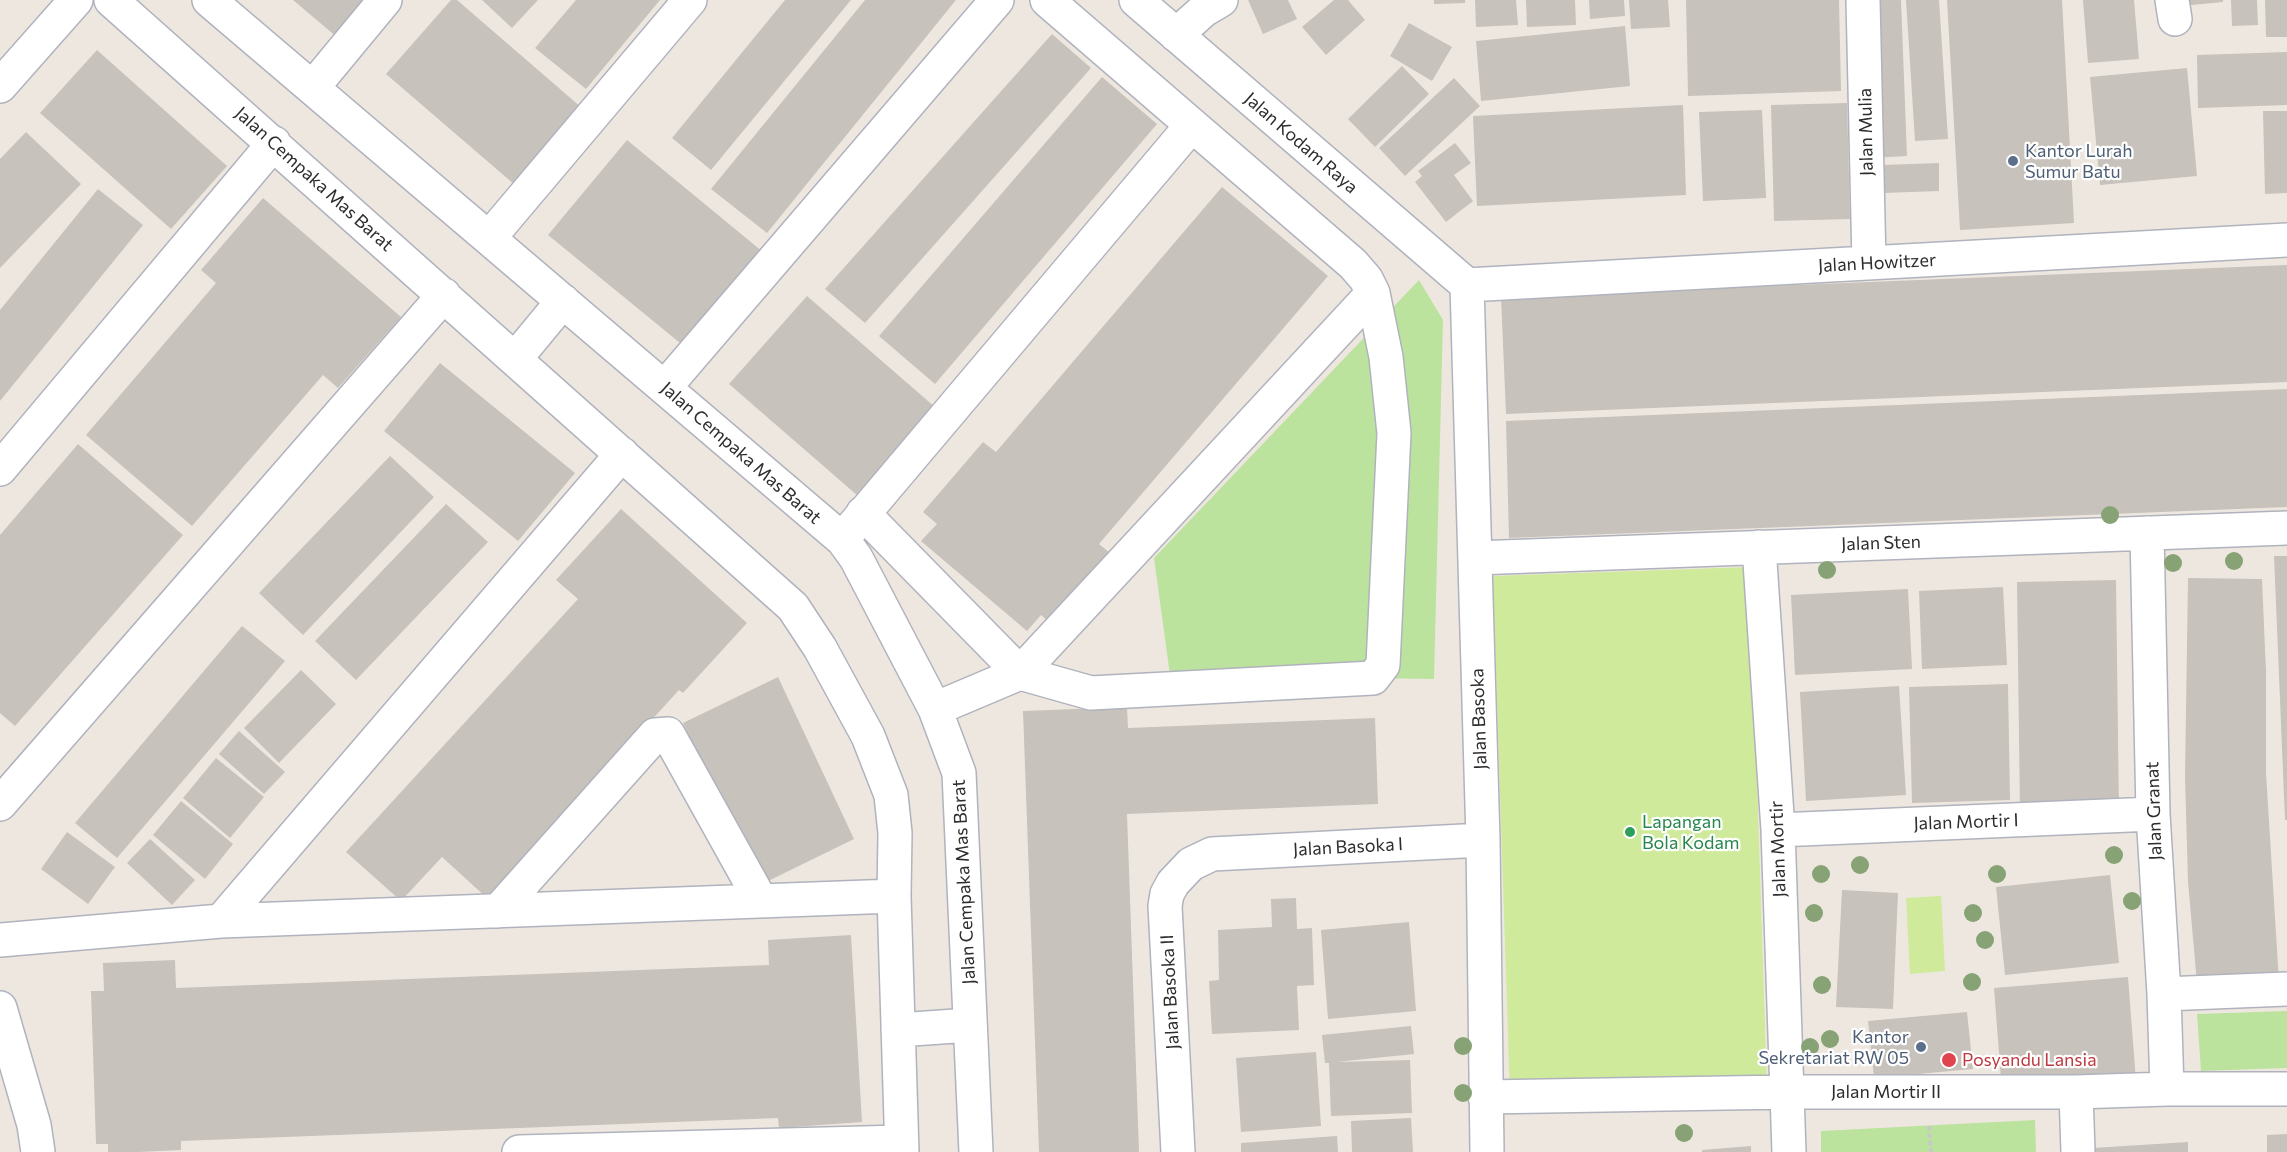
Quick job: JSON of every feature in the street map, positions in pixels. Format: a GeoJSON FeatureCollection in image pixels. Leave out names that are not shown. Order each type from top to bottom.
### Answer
{"type":"FeatureCollection","features":[{"type":"Feature","properties":{"kind":"street"},"geometry":{"type":"LineString","coordinates":[[0,86],[76,0]]}},
{"type":"Feature","properties":{"kind":"street","name":"Jalan Cempaka Mas Barat"},"geometry":{"type":"LineString","coordinates":[[111,0],[793,607],[820,648],[868,736],[891,795],[895,833],[894,896],[901,1147]]}},
{"type":"Feature","properties":{"kind":"street","name":"Jalan Cempaka Mas Barat"},"geometry":{"type":"LineString","coordinates":[[209,0],[843,540],[856,558],[935,709],[959,773],[976,1152]]}},
{"type":"Feature","properties":{"kind":"street"},"geometry":{"type":"LineString","coordinates":[[313,87],[386,0]]}},
{"type":"Feature","properties":{"kind":"street"},"geometry":{"type":"LineString","coordinates":[[489,238],[690,0]]}},
{"type":"Feature","properties":{"kind":"street"},"geometry":{"type":"LineString","coordinates":[[665,387],[997,0]]}},
{"type":"Feature","properties":{"kind":"street"},"geometry":{"type":"LineString","coordinates":[[863,513],[1020,673],[1092,693],[1372,678],[1383,665],[1394,433],[1386,357],[1373,292],[1366,279],[1353,264],[1047,0]]}},
{"type":"Feature","properties":{"kind":"street","name":"Jalan Kodam Raya"},"geometry":{"type":"LineString","coordinates":[[1136,0],[1467,285]]}},
{"type":"Feature","properties":{"kind":"street"},"geometry":{"type":"LineString","coordinates":[[1176,35],[1204,10],[1221,0]]}},
{"type":"Feature","properties":{"kind":"street","name":"Jalan Mulia"},"geometry":{"type":"LineString","coordinates":[[1863,0],[1869,263]]}},
{"type":"Feature","properties":{"kind":"street"},"geometry":{"type":"LineString","coordinates":[[843,540],[863,513],[1192,125]]}},
{"type":"Feature","properties":{"kind":"street"},"geometry":{"type":"LineString","coordinates":[[0,469],[274,143]]}},
{"type":"Feature","properties":{"kind":"street","name":"Jalan Howitzer"},"geometry":{"type":"LineString","coordinates":[[1467,285],[2287,240]]}},
{"type":"Feature","properties":{"kind":"street","name":"Jalan Basoka"},"geometry":{"type":"LineString","coordinates":[[1467,285],[1483,840],[1487,1152]]}},
{"type":"Feature","properties":{"kind":"street"},"geometry":{"type":"LineString","coordinates":[[935,709],[1020,673],[1373,292]]}},
{"type":"Feature","properties":{"kind":"street"},"geometry":{"type":"LineString","coordinates":[[0,804],[444,294]]}},
{"type":"Feature","properties":{"kind":"street"},"geometry":{"type":"LineString","coordinates":[[515,359],[563,301]]}},
{"type":"Feature","properties":{"kind":"street"},"geometry":{"type":"LineString","coordinates":[[221,921],[622,454]]}},
{"type":"Feature","properties":{"kind":"street","name":"Jalan Sten"},"geometry":{"type":"LineString","coordinates":[[1475,558],[2287,528]]}},
{"type":"Feature","properties":{"kind":"street","name":"Jalan Granat"},"geometry":{"type":"LineString","coordinates":[[2147,533],[2153,814],[2164,994],[2167,1089]]}},
{"type":"Feature","properties":{"kind":"street","name":"Jalan Mortir"},"geometry":{"type":"LineString","coordinates":[[1759,547],[1778,830],[1789,1152]]}},
{"type":"Feature","properties":{"kind":"street"},"geometry":{"type":"LineString","coordinates":[[498,911],[655,735],[668,734],[761,901]]}},
{"type":"Feature","properties":{"kind":"street","name":"Jalan Mortir I"},"geometry":{"type":"LineString","coordinates":[[1778,830],[2153,814]]}},
{"type":"Feature","properties":{"kind":"street","name":"Jalan Basoka I"},"geometry":{"type":"LineString","coordinates":[[1212,855],[1483,840]]}},
{"type":"Feature","properties":{"kind":"street","name":"Jalan Basoka II"},"geometry":{"type":"LineString","coordinates":[[1178,1152],[1165,906],[1167,894],[1173,883],[1191,864],[1212,855]]}},
{"type":"Feature","properties":{"kind":"street"},"geometry":{"type":"LineString","coordinates":[[0,940],[221,921],[894,896]]}},
{"type":"Feature","properties":{"kind":"street"},"geometry":{"type":"LineString","coordinates":[[2164,994],[2287,989]]}},
{"type":"Feature","properties":{"kind":"street"},"geometry":{"type":"LineString","coordinates":[[2165,1031],[2199,993]]}},
{"type":"Feature","properties":{"kind":"street"},"geometry":{"type":"LineString","coordinates":[[0,1008],[34,1125],[38,1152]]}},
{"type":"Feature","properties":{"kind":"street"},"geometry":{"type":"LineString","coordinates":[[898,1030],[970,1025]]}},
{"type":"Feature","properties":{"kind":"street","name":"Jalan Mortir II"},"geometry":{"type":"LineString","coordinates":[[1485,1097],[1786,1092],[2287,1089]]}},
{"type":"Feature","properties":{"kind":"street"},"geometry":{"type":"LineString","coordinates":[[2076,1092],[2078,1152]]}},
{"type":"Feature","properties":{"kind":"street"},"geometry":{"type":"LineString","coordinates":[[519,1152],[901,1147]]}},
{"type":"Feature","properties":{"kind":"green space"},"geometry":{"type":"Polygon","coordinates":[[[1419,280],[1443,320],[1434,679],[1170,675],[1154,558],[1419,280]]]}},
{"type":"Feature","properties":{"kind":"green space","name":"Lapangan Bola Kodam"},"geometry":{"type":"Polygon","coordinates":[[[1750,567],[1767,1087],[1510,1097],[1493,576],[1750,567]]]}},
{"type":"Feature","properties":{"kind":"green space"},"geometry":{"type":"Polygon","coordinates":[[[1941,896],[1945,971],[1910,974],[1906,898],[1941,896]]]}},
{"type":"Feature","properties":{"kind":"green space"},"geometry":{"type":"Polygon","coordinates":[[[2287,1011],[2287,1068],[2201,1071],[2197,1014],[2287,1011]]]}},
{"type":"Feature","properties":{"kind":"green space"},"geometry":{"type":"Polygon","coordinates":[[[2035,1120],[2036,1152],[1821,1152],[1821,1131],[2035,1120]]]}},
{"type":"Feature","properties":{"kind":"building"},"geometry":{"type":"Polygon","coordinates":[[[293,0],[370,0],[338,38],[293,0]]]}},
{"type":"Feature","properties":{"kind":"building"},"geometry":{"type":"Polygon","coordinates":[[[451,0],[457,0],[582,108],[515,185],[386,74],[451,0]]]}},
{"type":"Feature","properties":{"kind":"building"},"geometry":{"type":"Polygon","coordinates":[[[482,0],[538,0],[512,28],[482,0]]]}},
{"type":"Feature","properties":{"kind":"building"},"geometry":{"type":"Polygon","coordinates":[[[576,0],[660,0],[586,89],[535,48],[576,0]]]}},
{"type":"Feature","properties":{"kind":"building"},"geometry":{"type":"Polygon","coordinates":[[[785,0],[851,0],[711,170],[672,138],[785,0]]]}},
{"type":"Feature","properties":{"kind":"building"},"geometry":{"type":"Polygon","coordinates":[[[865,0],[956,0],[767,233],[711,189],[865,0]]]}},
{"type":"Feature","properties":{"kind":"building"},"geometry":{"type":"Polygon","coordinates":[[[1248,0],[1288,0],[1297,19],[1263,34],[1248,0]]]}},
{"type":"Feature","properties":{"kind":"building"},"geometry":{"type":"Polygon","coordinates":[[[1334,0],[1348,0],[1365,20],[1326,55],[1302,27],[1334,0]]]}},
{"type":"Feature","properties":{"kind":"building"},"geometry":{"type":"Polygon","coordinates":[[[1434,0],[1465,0],[1465,3],[1434,4],[1434,0]]]}},
{"type":"Feature","properties":{"kind":"building"},"geometry":{"type":"Polygon","coordinates":[[[1475,0],[1516,0],[1518,25],[1476,27],[1475,0]]]}},
{"type":"Feature","properties":{"kind":"building"},"geometry":{"type":"Polygon","coordinates":[[[1526,0],[1575,0],[1576,25],[1527,27],[1526,0]]]}},
{"type":"Feature","properties":{"kind":"building"},"geometry":{"type":"Polygon","coordinates":[[[1589,0],[1624,0],[1625,16],[1590,19],[1589,0]]]}},
{"type":"Feature","properties":{"kind":"building"},"geometry":{"type":"Polygon","coordinates":[[[1629,0],[1668,0],[1670,27],[1631,29],[1629,0]]]}},
{"type":"Feature","properties":{"kind":"building"},"geometry":{"type":"Polygon","coordinates":[[[1686,0],[1839,0],[1841,91],[1688,96],[1686,0]]]}},
{"type":"Feature","properties":{"kind":"building"},"geometry":{"type":"Polygon","coordinates":[[[1866,0],[1901,0],[1907,156],[1872,158],[1866,0]]]}},
{"type":"Feature","properties":{"kind":"building"},"geometry":{"type":"Polygon","coordinates":[[[1906,0],[1939,0],[1948,139],[1915,141],[1906,0]]]}},
{"type":"Feature","properties":{"kind":"building","name":"Kantor Lurah Sumur Batu"},"geometry":{"type":"Polygon","coordinates":[[[1947,0],[2062,0],[2074,223],[1960,230],[1947,0]]]}},
{"type":"Feature","properties":{"kind":"building"},"geometry":{"type":"Polygon","coordinates":[[[2083,0],[2134,0],[2139,59],[2088,63],[2083,0]]]}},
{"type":"Feature","properties":{"kind":"building"},"geometry":{"type":"Polygon","coordinates":[[[2181,0],[2223,0],[2223,2],[2181,6],[2181,0]]]}},
{"type":"Feature","properties":{"kind":"building"},"geometry":{"type":"Polygon","coordinates":[[[2231,0],[2257,0],[2258,25],[2232,26],[2231,0]]]}},
{"type":"Feature","properties":{"kind":"building"},"geometry":{"type":"Polygon","coordinates":[[[2265,0],[2287,0],[2287,37],[2266,37],[2265,0]]]}},
{"type":"Feature","properties":{"kind":"building"},"geometry":{"type":"Polygon","coordinates":[[[1409,23],[1452,47],[1432,81],[1390,56],[1409,23]]]}},
{"type":"Feature","properties":{"kind":"building"},"geometry":{"type":"Polygon","coordinates":[[[1625,26],[1630,86],[1481,101],[1476,41],[1625,26]]]}},
{"type":"Feature","properties":{"kind":"building"},"geometry":{"type":"Polygon","coordinates":[[[1052,34],[1091,68],[865,323],[825,289],[1052,34]]]}},
{"type":"Feature","properties":{"kind":"building"},"geometry":{"type":"Polygon","coordinates":[[[97,50],[227,166],[171,229],[40,113],[97,50]]]}},
{"type":"Feature","properties":{"kind":"building"},"geometry":{"type":"Polygon","coordinates":[[[2287,52],[2287,105],[2198,108],[2197,55],[2287,52]]]}},
{"type":"Feature","properties":{"kind":"building"},"geometry":{"type":"Polygon","coordinates":[[[1402,66],[1429,94],[1375,147],[1348,119],[1402,66]]]}},
{"type":"Feature","properties":{"kind":"building"},"geometry":{"type":"Polygon","coordinates":[[[2187,68],[2197,176],[2100,185],[2090,77],[2187,68]]]}},
{"type":"Feature","properties":{"kind":"building"},"geometry":{"type":"Polygon","coordinates":[[[1102,77],[1157,124],[935,384],[879,336],[1102,77]]]}},
{"type":"Feature","properties":{"kind":"building"},"geometry":{"type":"Polygon","coordinates":[[[1454,78],[1480,106],[1405,176],[1379,148],[1454,78]]]}},
{"type":"Feature","properties":{"kind":"building"},"geometry":{"type":"Polygon","coordinates":[[[1847,103],[1850,219],[1774,221],[1771,105],[1847,103]]]}},
{"type":"Feature","properties":{"kind":"building"},"geometry":{"type":"Polygon","coordinates":[[[1683,105],[1686,195],[1477,206],[1473,116],[1683,105]]]}},
{"type":"Feature","properties":{"kind":"building"},"geometry":{"type":"Polygon","coordinates":[[[1762,110],[1766,198],[1703,201],[1699,112],[1762,110]]]}},
{"type":"Feature","properties":{"kind":"building"},"geometry":{"type":"Polygon","coordinates":[[[2263,111],[2287,111],[2287,193],[2265,194],[2263,111]]]}},
{"type":"Feature","properties":{"kind":"building"},"geometry":{"type":"Polygon","coordinates":[[[26,132],[81,184],[0,268],[0,159],[26,132]]]}},
{"type":"Feature","properties":{"kind":"building"},"geometry":{"type":"Polygon","coordinates":[[[627,140],[763,252],[685,347],[548,235],[627,140]]]}},
{"type":"Feature","properties":{"kind":"building"},"geometry":{"type":"Polygon","coordinates":[[[1455,143],[1471,163],[1454,175],[1473,201],[1446,222],[1415,182],[1422,176],[1418,171],[1455,143]]]}},
{"type":"Feature","properties":{"kind":"building"},"geometry":{"type":"Polygon","coordinates":[[[1939,163],[1939,191],[1883,193],[1882,165],[1939,163]]]}},
{"type":"Feature","properties":{"kind":"building"},"geometry":{"type":"Polygon","coordinates":[[[1222,187],[1328,276],[1099,544],[1115,557],[1055,627],[1041,615],[1027,631],[921,541],[937,524],[923,512],[983,442],[996,452],[1222,187]]]}},
{"type":"Feature","properties":{"kind":"building"},"geometry":{"type":"Polygon","coordinates":[[[98,189],[143,225],[0,401],[0,310],[98,189]]]}},
{"type":"Feature","properties":{"kind":"building"},"geometry":{"type":"Polygon","coordinates":[[[263,198],[401,317],[338,388],[323,375],[192,526],[86,435],[216,283],[201,270],[263,198]]]}},
{"type":"Feature","properties":{"kind":"building"},"geometry":{"type":"Polygon","coordinates":[[[2287,265],[2287,382],[1506,414],[1501,297],[2287,265]]]}},
{"type":"Feature","properties":{"kind":"building"},"geometry":{"type":"Polygon","coordinates":[[[807,296],[936,408],[858,496],[729,384],[807,296]]]}},
{"type":"Feature","properties":{"kind":"building"},"geometry":{"type":"Polygon","coordinates":[[[440,363],[575,473],[518,541],[384,431],[440,363]]]}},
{"type":"Feature","properties":{"kind":"building"},"geometry":{"type":"Polygon","coordinates":[[[2287,389],[2287,507],[1509,538],[1506,421],[2287,389]]]}},
{"type":"Feature","properties":{"kind":"building"},"geometry":{"type":"Polygon","coordinates":[[[78,444],[183,535],[15,726],[0,713],[0,535],[78,444]]]}},
{"type":"Feature","properties":{"kind":"building"},"geometry":{"type":"Polygon","coordinates":[[[390,456],[434,497],[303,635],[259,593],[390,456]]]}},
{"type":"Feature","properties":{"kind":"building"},"geometry":{"type":"Polygon","coordinates":[[[446,504],[488,542],[356,680],[315,641],[446,504]]]}},
{"type":"Feature","properties":{"kind":"building"},"geometry":{"type":"Polygon","coordinates":[[[621,509],[747,623],[683,693],[679,690],[488,899],[442,857],[401,901],[346,852],[578,599],[556,580],[621,509]]]}},
{"type":"Feature","properties":{"kind":"building"},"geometry":{"type":"Polygon","coordinates":[[[2274,556],[2287,556],[2287,820],[2285,820],[2274,556]]]}},
{"type":"Feature","properties":{"kind":"building"},"geometry":{"type":"Polygon","coordinates":[[[2188,578],[2262,579],[2266,672],[2266,773],[2279,982],[2197,983],[2188,882],[2185,777],[2188,578]]]}},
{"type":"Feature","properties":{"kind":"building"},"geometry":{"type":"Polygon","coordinates":[[[2116,580],[2119,813],[2020,815],[2017,582],[2116,580]]]}},
{"type":"Feature","properties":{"kind":"building"},"geometry":{"type":"Polygon","coordinates":[[[2003,587],[2007,665],[1922,669],[1919,591],[2003,587]]]}},
{"type":"Feature","properties":{"kind":"building"},"geometry":{"type":"Polygon","coordinates":[[[1908,589],[1912,669],[1795,675],[1791,595],[1908,589]]]}},
{"type":"Feature","properties":{"kind":"building"},"geometry":{"type":"Polygon","coordinates":[[[242,626],[285,661],[117,858],[75,823],[242,626]]]}},
{"type":"Feature","properties":{"kind":"building"},"geometry":{"type":"Polygon","coordinates":[[[301,670],[336,704],[279,763],[244,728],[301,670]]]}},
{"type":"Feature","properties":{"kind":"building"},"geometry":{"type":"Polygon","coordinates":[[[778,677],[854,839],[760,885],[683,723],[778,677]]]}},
{"type":"Feature","properties":{"kind":"building"},"geometry":{"type":"Polygon","coordinates":[[[2008,684],[2010,800],[1912,803],[1909,687],[2008,684]]]}},
{"type":"Feature","properties":{"kind":"building"},"geometry":{"type":"Polygon","coordinates":[[[1899,686],[1906,795],[1806,801],[1800,692],[1899,686]]]}},
{"type":"Feature","properties":{"kind":"building"},"geometry":{"type":"Polygon","coordinates":[[[1127,707],[1128,728],[1375,718],[1378,804],[1127,814],[1139,1152],[1039,1152],[1023,711],[1127,707]]]}},
{"type":"Feature","properties":{"kind":"building"},"geometry":{"type":"Polygon","coordinates":[[[239,731],[285,772],[264,794],[219,754],[239,731]]]}},
{"type":"Feature","properties":{"kind":"building"},"geometry":{"type":"Polygon","coordinates":[[[216,758],[264,797],[230,838],[183,798],[216,758]]]}},
{"type":"Feature","properties":{"kind":"building"},"geometry":{"type":"Polygon","coordinates":[[[181,801],[233,844],[205,879],[153,835],[181,801]]]}},
{"type":"Feature","properties":{"kind":"building"},"geometry":{"type":"Polygon","coordinates":[[[67,832],[115,867],[88,904],[41,869],[67,832]]]}},
{"type":"Feature","properties":{"kind":"building"},"geometry":{"type":"Polygon","coordinates":[[[150,839],[195,880],[172,905],[127,863],[150,839]]]}},
{"type":"Feature","properties":{"kind":"building"},"geometry":{"type":"Polygon","coordinates":[[[2110,875],[2119,963],[2005,975],[1996,887],[2110,875]]]}},
{"type":"Feature","properties":{"kind":"building"},"geometry":{"type":"Polygon","coordinates":[[[1842,890],[1898,893],[1893,1009],[1836,1007],[1842,890]]]}},
{"type":"Feature","properties":{"kind":"building"},"geometry":{"type":"Polygon","coordinates":[[[1296,898],[1297,929],[1312,928],[1314,985],[1297,986],[1299,1030],[1212,1034],[1209,981],[1219,980],[1218,930],[1272,927],[1271,899],[1296,898]]]}},
{"type":"Feature","properties":{"kind":"building"},"geometry":{"type":"Polygon","coordinates":[[[1409,922],[1416,1011],[1328,1019],[1321,930],[1409,922]]]}},
{"type":"Feature","properties":{"kind":"building"},"geometry":{"type":"Polygon","coordinates":[[[851,935],[862,1122],[779,1128],[778,1118],[181,1141],[181,1150],[138,1152],[108,1152],[108,1144],[96,1144],[91,991],[104,991],[103,963],[175,960],[176,988],[769,965],[768,940],[851,935]]]}},
{"type":"Feature","properties":{"kind":"building"},"geometry":{"type":"Polygon","coordinates":[[[2128,977],[2136,1081],[2002,1092],[1994,988],[2128,977]]]}},
{"type":"Feature","properties":{"kind":"building","name":"Kantor Sekretariat RW 05"},"geometry":{"type":"Polygon","coordinates":[[[1967,1012],[1973,1069],[1874,1078],[1868,1021],[1967,1012]]]}},
{"type":"Feature","properties":{"kind":"building"},"geometry":{"type":"Polygon","coordinates":[[[1411,1026],[1414,1054],[1336,1062],[1410,1060],[1412,1113],[1331,1116],[1329,1063],[1325,1063],[1322,1035],[1411,1026]]]}},
{"type":"Feature","properties":{"kind":"building"},"geometry":{"type":"Polygon","coordinates":[[[1316,1052],[1321,1126],[1241,1132],[1236,1058],[1316,1052]]]}},
{"type":"Feature","properties":{"kind":"building"},"geometry":{"type":"Polygon","coordinates":[[[1411,1118],[1413,1152],[1352,1152],[1351,1121],[1411,1118]]]}},
{"type":"Feature","properties":{"kind":"building"},"geometry":{"type":"Polygon","coordinates":[[[2287,1134],[2287,1152],[2267,1152],[2267,1135],[2287,1134]]]}},
{"type":"Feature","properties":{"kind":"building"},"geometry":{"type":"Polygon","coordinates":[[[1337,1136],[1338,1152],[1241,1152],[1241,1143],[1337,1136]]]}},
{"type":"Feature","properties":{"kind":"building"},"geometry":{"type":"Polygon","coordinates":[[[2188,1142],[2188,1152],[2094,1152],[2093,1148],[2188,1142]]]}},
{"type":"Feature","properties":{"kind":"building"},"geometry":{"type":"Polygon","coordinates":[[[1751,1146],[1751,1152],[1702,1152],[1702,1150],[1751,1146]]]}},
{"type":"Feature","properties":{"kind":"place","name":"Kantor Lurah Sumur Batu"},"geometry":{"type":"Point","coordinates":[2013,161]}},
{"type":"Feature","properties":{"kind":"place","name":"Lapangan Bola Kodam"},"geometry":{"type":"Point","coordinates":[1630,832]}},
{"type":"Feature","properties":{"kind":"place","name":"Kantor Sekretariat RW 05"},"geometry":{"type":"Point","coordinates":[1921,1047]}},
{"type":"Feature","properties":{"kind":"place","name":"Posyandu Lansia"},"geometry":{"type":"Point","coordinates":[1949,1060]}}]}
